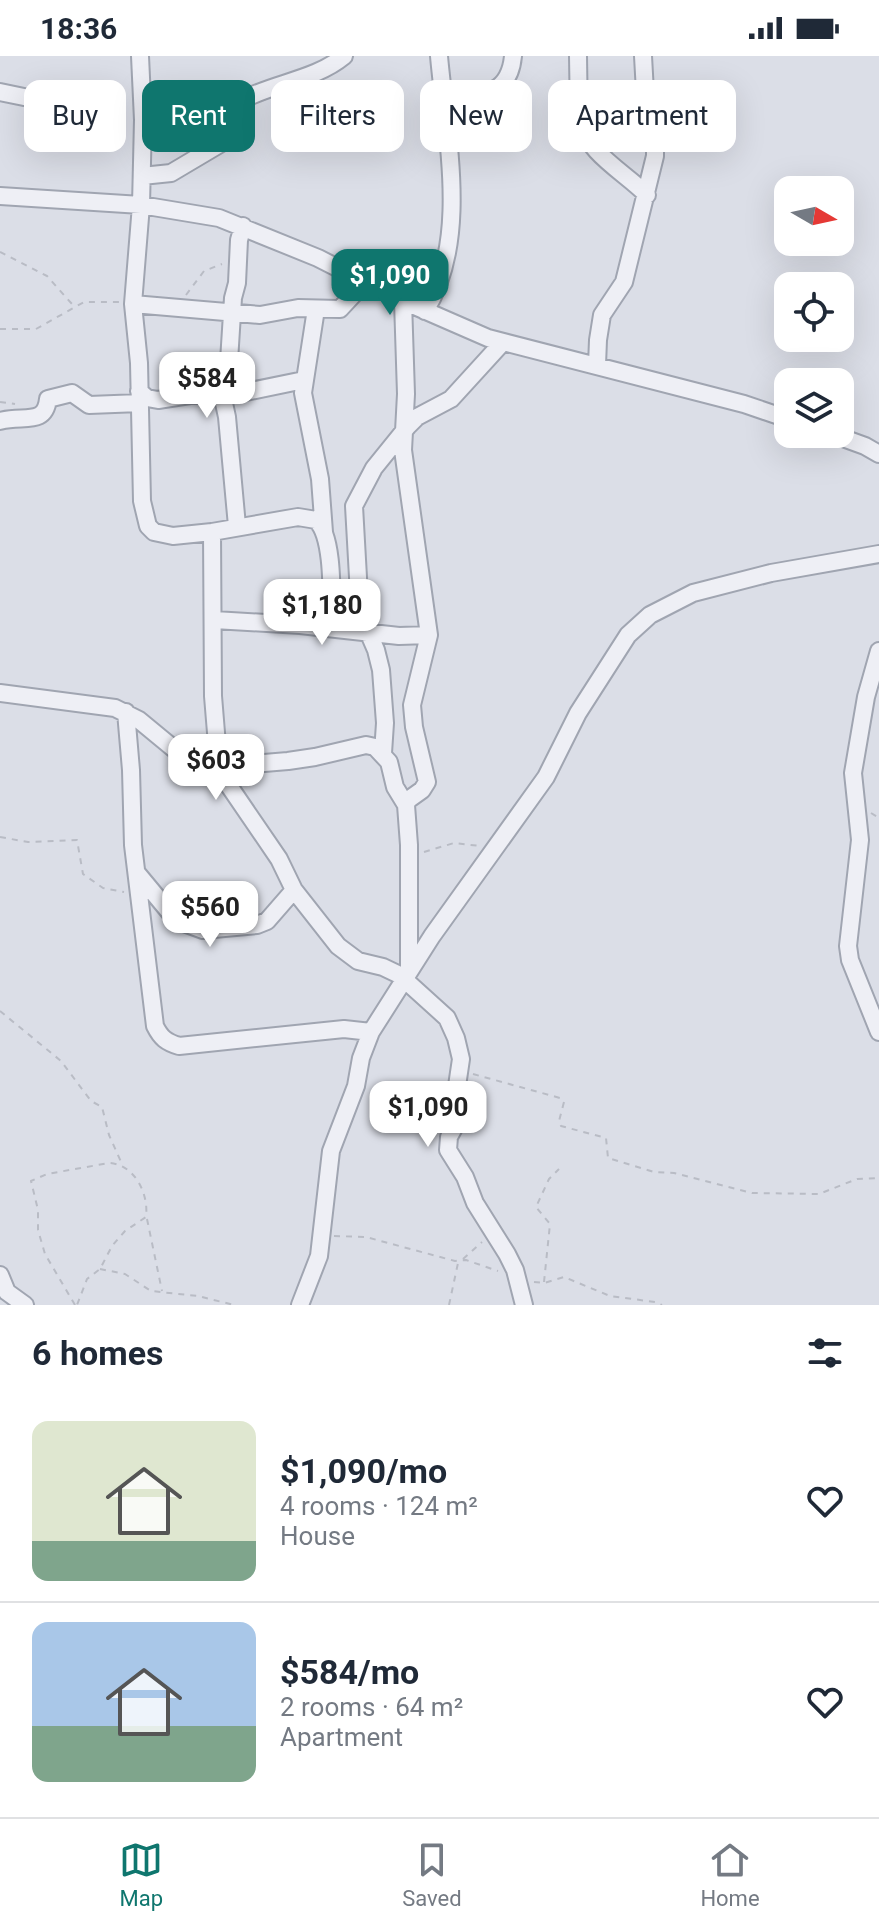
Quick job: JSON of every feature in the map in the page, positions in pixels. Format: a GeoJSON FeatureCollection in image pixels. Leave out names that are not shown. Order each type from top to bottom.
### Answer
{"type":"FeatureCollection","features":[{"type":"Feature","properties":{"kind":"street"},"geometry":{"type":"LineString","coordinates":[[140,56],[142,95]]}},
{"type":"Feature","properties":{"kind":"street"},"geometry":{"type":"LineString","coordinates":[[255,95],[326,68],[344,56]]}},
{"type":"Feature","properties":{"kind":"street"},"geometry":{"type":"LineString","coordinates":[[439,56],[441,80]]}},
{"type":"Feature","properties":{"kind":"street"},"geometry":{"type":"LineString","coordinates":[[506,80],[513,56]]}},
{"type":"Feature","properties":{"kind":"street"},"geometry":{"type":"LineString","coordinates":[[578,56],[581,129],[591,147],[647,195]]}},
{"type":"Feature","properties":{"kind":"street"},"geometry":{"type":"LineString","coordinates":[[597,365],[602,315],[624,282],[655,156],[655,128],[645,92],[643,56]]}},
{"type":"Feature","properties":{"kind":"street"},"geometry":{"type":"LineString","coordinates":[[0,92],[24,97]]}},
{"type":"Feature","properties":{"kind":"street"},"geometry":{"type":"LineString","coordinates":[[142,152],[133,304],[140,397],[142,501],[148,526],[165,536],[309,517],[321,525],[324,532]]}},
{"type":"Feature","properties":{"kind":"street"},"geometry":{"type":"LineString","coordinates":[[142,176],[171,173],[206,152]]}},
{"type":"Feature","properties":{"kind":"street"},"geometry":{"type":"LineString","coordinates":[[425,311],[441,282],[451,219],[448,152]]}},
{"type":"Feature","properties":{"kind":"street"},"geometry":{"type":"LineString","coordinates":[[0,196],[176,209],[243,226],[425,311],[503,342],[774,414]]}},
{"type":"Feature","properties":{"kind":"street"},"geometry":{"type":"LineString","coordinates":[[237,526],[222,394],[229,361],[239,240],[243,226]]}},
{"type":"Feature","properties":{"kind":"street"},"geometry":{"type":"LineString","coordinates":[[133,304],[260,315],[289,309],[340,309],[366,281]]}},
{"type":"Feature","properties":{"kind":"street"},"geometry":{"type":"LineString","coordinates":[[403,301],[403,450],[429,635],[412,705],[427,782],[406,805]]}},
{"type":"Feature","properties":{"kind":"street"},"geometry":{"type":"LineString","coordinates":[[316,309],[304,380],[304,407],[320,479],[329,559],[332,628]]}},
{"type":"Feature","properties":{"kind":"street"},"geometry":{"type":"LineString","coordinates":[[383,753],[385,723],[381,670],[359,595],[354,506],[374,468],[405,430],[417,417],[451,399],[503,342]]}},
{"type":"Feature","properties":{"kind":"street"},"geometry":{"type":"LineString","coordinates":[[0,421],[41,416],[47,410],[48,399],[72,393],[89,405],[140,397],[153,400],[249,392],[304,380]]}},
{"type":"Feature","properties":{"kind":"street"},"geometry":{"type":"LineString","coordinates":[[854,442],[879,454]]}},
{"type":"Feature","properties":{"kind":"street"},"geometry":{"type":"LineString","coordinates":[[212,532],[213,696],[221,769],[279,859],[294,890],[324,931],[345,953],[358,961],[407,977],[447,1018],[459,1048],[460,1070],[457,1086],[460,1106],[449,1137],[448,1150],[507,1254],[524,1305]]}},
{"type":"Feature","properties":{"kind":"street"},"geometry":{"type":"LineString","coordinates":[[300,1305],[319,1256],[331,1151],[356,1086],[361,1058],[371,1032],[493,849],[546,777],[578,713],[628,635],[650,615],[693,593],[728,582],[879,554]]}},
{"type":"Feature","properties":{"kind":"street"},"geometry":{"type":"LineString","coordinates":[[214,620],[399,636],[429,635]]}},
{"type":"Feature","properties":{"kind":"street"},"geometry":{"type":"LineString","coordinates":[[879,651],[866,697],[853,773],[860,840],[848,946],[850,960],[879,1032]]}},
{"type":"Feature","properties":{"kind":"street"},"geometry":{"type":"LineString","coordinates":[[0,693],[101,705],[126,712],[179,753],[221,769],[315,757],[366,745],[383,753],[392,767],[395,787],[406,805],[407,977]]}},
{"type":"Feature","properties":{"kind":"street"},"geometry":{"type":"LineString","coordinates":[[126,712],[136,871],[155,1026],[160,1036],[168,1043],[179,1046],[344,1029],[371,1032]]}},
{"type":"Feature","properties":{"kind":"street"},"geometry":{"type":"LineString","coordinates":[[136,871],[176,920],[203,930],[257,925],[267,921],[294,890]]}},
{"type":"Feature","properties":{"kind":"street"},"geometry":{"type":"LineString","coordinates":[[0,1275],[7,1292],[25,1305]]}},
{"type":"Feature","properties":{"kind":"path"},"geometry":{"type":"LineString","coordinates":[[0,252],[47,276],[73,306]]}},
{"type":"Feature","properties":{"kind":"path"},"geometry":{"type":"LineString","coordinates":[[172,309],[195,287],[205,270],[227,262],[239,263]]}},
{"type":"Feature","properties":{"kind":"path"},"geometry":{"type":"LineString","coordinates":[[0,329],[36,329],[73,306],[94,300],[133,304]]}},
{"type":"Feature","properties":{"kind":"path"},"geometry":{"type":"LineString","coordinates":[[0,402],[19,404]]}},
{"type":"Feature","properties":{"kind":"path"},"geometry":{"type":"LineString","coordinates":[[0,837],[28,842],[77,840],[83,874],[89,880],[103,888],[139,896]]}},
{"type":"Feature","properties":{"kind":"path"},"geometry":{"type":"LineString","coordinates":[[408,857],[454,843],[493,849]]}},
{"type":"Feature","properties":{"kind":"path"},"geometry":{"type":"LineString","coordinates":[[0,1011],[61,1061],[91,1101],[102,1107],[109,1135],[122,1165],[141,1183],[162,1292]]}},
{"type":"Feature","properties":{"kind":"path"},"geometry":{"type":"LineString","coordinates":[[460,1070],[560,1098],[564,1102],[560,1124],[606,1138],[608,1158],[633,1166],[752,1193],[819,1194],[857,1179],[879,1178]]}},
{"type":"Feature","properties":{"kind":"path"},"geometry":{"type":"LineString","coordinates":[[76,1305],[45,1254],[31,1181],[47,1174],[89,1166],[122,1165]]}},
{"type":"Feature","properties":{"kind":"path"},"geometry":{"type":"LineString","coordinates":[[544,1283],[551,1229],[536,1207],[549,1179],[559,1169]]}},
{"type":"Feature","properties":{"kind":"path"},"geometry":{"type":"LineString","coordinates":[[76,1305],[87,1279],[100,1269],[119,1238],[146,1217]]}},
{"type":"Feature","properties":{"kind":"path"},"geometry":{"type":"LineString","coordinates":[[449,1305],[461,1261],[483,1241],[489,1224]]}},
{"type":"Feature","properties":{"kind":"path"},"geometry":{"type":"LineString","coordinates":[[323,1235],[366,1237],[504,1272],[517,1280],[544,1283],[564,1277],[610,1296],[662,1305]]}},
{"type":"Feature","properties":{"kind":"path"},"geometry":{"type":"LineString","coordinates":[[100,1269],[125,1274],[151,1291],[198,1296],[234,1305]]}}]}
